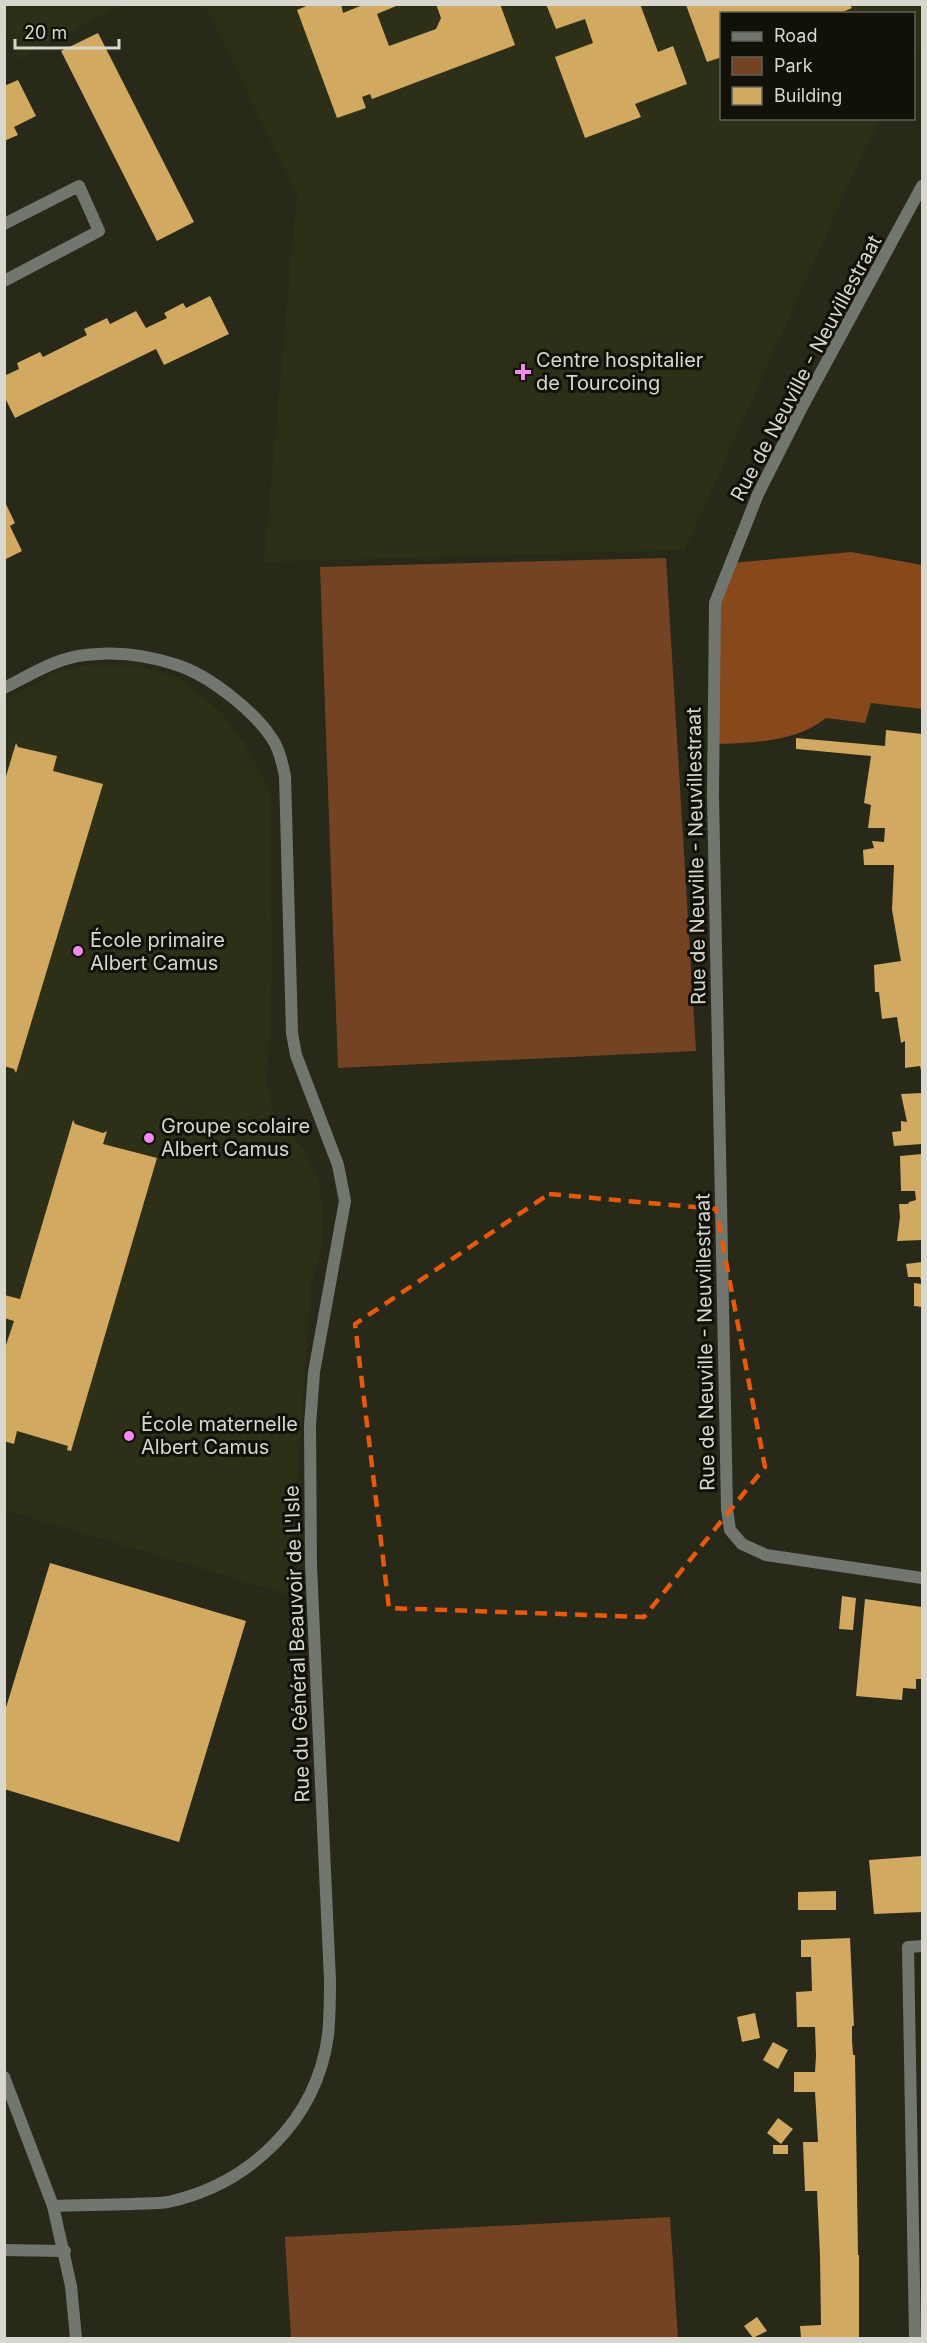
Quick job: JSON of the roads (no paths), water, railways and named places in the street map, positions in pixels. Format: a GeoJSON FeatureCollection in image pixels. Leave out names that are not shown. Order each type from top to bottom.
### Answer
{"type":"FeatureCollection","features":[{"type":"Feature","properties":{"kind":"street"},"geometry":{"type":"LineString","coordinates":[[4,224],[79,186],[99,231],[4,281]]}},
{"type":"Feature","properties":{"kind":"street","name":"Rue de Neuville - Neuvillestraat"},"geometry":{"type":"LineString","coordinates":[[922,186],[801,409],[758,494],[715,603],[713,795],[730,1530],[742,1544],[766,1555],[922,1578]]}},
{"type":"Feature","properties":{"kind":"street","name":"Rue du Général Beauvoir de L'Isle"},"geometry":{"type":"LineString","coordinates":[[4,688],[45,667],[84,655],[129,654],[177,665],[197,674],[237,702],[271,737],[281,756],[285,776],[292,1033],[296,1055],[338,1165],[345,1201],[314,1372],[310,1408],[311,1566],[330,1980],[328,2035],[321,2065],[307,2102],[288,2130],[263,2157],[237,2176],[202,2193],[165,2203],[53,2206]]}},
{"type":"Feature","properties":{"kind":"street"},"geometry":{"type":"LineString","coordinates":[[915,2338],[908,1947],[922,1946]]}},
{"type":"Feature","properties":{"kind":"street"},"geometry":{"type":"LineString","coordinates":[[4,2076],[53,2206],[65,2251],[76,2338]]}},
{"type":"Feature","properties":{"kind":"street"},"geometry":{"type":"LineString","coordinates":[[4,2250],[65,2251]]}},
{"type":"Feature","properties":{"kind":"place","name":"Centre hospitalier de Tourcoing"},"geometry":{"type":"Point","coordinates":[523,372]}},
{"type":"Feature","properties":{"kind":"place","name":"École primaire Albert Camus"},"geometry":{"type":"Point","coordinates":[78,951]}},
{"type":"Feature","properties":{"kind":"place","name":"Groupe scolaire Albert Camus"},"geometry":{"type":"Point","coordinates":[149,1138]}},
{"type":"Feature","properties":{"kind":"place","name":"École maternelle Albert Camus"},"geometry":{"type":"Point","coordinates":[129,1436]}}]}
